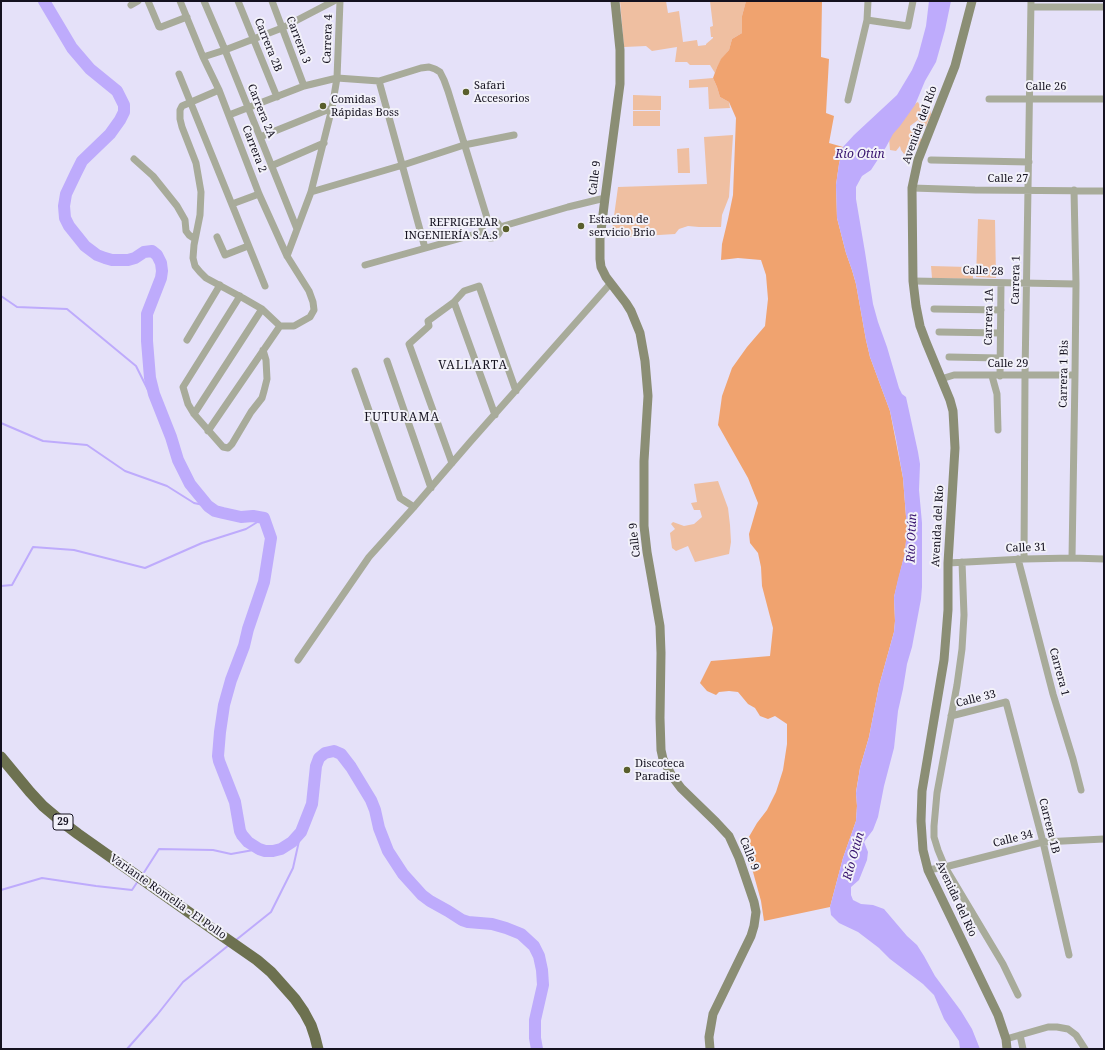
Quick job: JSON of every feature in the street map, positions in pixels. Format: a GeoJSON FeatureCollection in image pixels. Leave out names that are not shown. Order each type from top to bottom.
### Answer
{"type":"FeatureCollection","features":[{"type":"Feature","properties":{"kind":"highway","name":"Variante Romelia - El Pollo"},"geometry":{"type":"LineString","coordinates":[[1,757],[30,792],[44,806],[78,834],[221,934],[271,972],[295,999],[304,1012],[311,1025],[318,1049]]}},
{"type":"Feature","properties":{"kind":"main road","name":"Calle 9"},"geometry":{"type":"LineString","coordinates":[[615,1],[620,50],[620,84],[600,239],[600,259],[602,271],[610,284],[626,302],[631,311],[640,333],[645,361],[648,396],[644,461],[644,526],[660,626],[661,740],[663,759],[672,776],[681,788],[729,836],[739,858],[756,906],[756,921],[713,1014],[709,1038],[710,1049]]}},
{"type":"Feature","properties":{"kind":"main road","name":"Avenida del Río"},"geometry":{"type":"LineString","coordinates":[[972,1],[955,66],[918,160],[912,188],[913,281],[916,306],[920,326],[950,400],[953,411],[954,429],[948,563],[948,610],[944,660],[922,791],[921,821],[923,850],[928,870],[998,1015],[1006,1039],[1007,1049]]}},
{"type":"Feature","properties":{"kind":"street"},"geometry":{"type":"LineString","coordinates":[[129,2],[138,1]]}},
{"type":"Feature","properties":{"kind":"street"},"geometry":{"type":"LineString","coordinates":[[148,1],[159,27],[187,17]]}},
{"type":"Feature","properties":{"kind":"street","name":"Carrera 2"},"geometry":{"type":"LineString","coordinates":[[180,1],[203,57],[219,90],[259,194],[288,256],[309,291],[313,302],[314,310],[310,317],[294,326],[280,326]]}},
{"type":"Feature","properties":{"kind":"street","name":"Carrera 2A"},"geometry":{"type":"LineString","coordinates":[[204,1],[297,229]]}},
{"type":"Feature","properties":{"kind":"street","name":"Carrera 2B"},"geometry":{"type":"LineString","coordinates":[[238,1],[277,97]]}},
{"type":"Feature","properties":{"kind":"street","name":"Carrera 3"},"geometry":{"type":"LineString","coordinates":[[272,1],[304,86]]}},
{"type":"Feature","properties":{"kind":"street"},"geometry":{"type":"LineString","coordinates":[[203,57],[282,28],[334,1]]}},
{"type":"Feature","properties":{"kind":"street","name":"Carrera 4"},"geometry":{"type":"LineString","coordinates":[[288,256],[311,192],[332,108],[337,78],[340,1]]}},
{"type":"Feature","properties":{"kind":"street"},"geometry":{"type":"LineString","coordinates":[[848,100],[867,20],[868,1]]}},
{"type":"Feature","properties":{"kind":"street"},"geometry":{"type":"LineString","coordinates":[[867,20],[908,26],[913,1]]}},
{"type":"Feature","properties":{"kind":"street"},"geometry":{"type":"LineString","coordinates":[[1031,4],[1104,7]]}},
{"type":"Feature","properties":{"kind":"street","name":"Carrera 1"},"geometry":{"type":"LineString","coordinates":[[1031,4],[1021,559],[1053,694],[1081,790]]}},
{"type":"Feature","properties":{"kind":"street"},"geometry":{"type":"LineString","coordinates":[[229,115],[304,86],[337,78],[379,81],[421,68],[435,68],[440,72],[448,91],[488,221]]}},
{"type":"Feature","properties":{"kind":"street"},"geometry":{"type":"LineString","coordinates":[[179,74],[265,286]]}},
{"type":"Feature","properties":{"kind":"street"},"geometry":{"type":"LineString","coordinates":[[379,81],[424,248]]}},
{"type":"Feature","properties":{"kind":"street"},"geometry":{"type":"LineString","coordinates":[[208,431],[280,326],[262,309],[206,278],[195,266],[195,239],[200,215],[201,192],[196,163],[180,119],[180,110],[182,106],[219,90]]}},
{"type":"Feature","properties":{"kind":"street","name":"Calle 26"},"geometry":{"type":"LineString","coordinates":[[989,99],[1104,99]]}},
{"type":"Feature","properties":{"kind":"street"},"geometry":{"type":"LineString","coordinates":[[260,137],[332,108]]}},
{"type":"Feature","properties":{"kind":"street"},"geometry":{"type":"LineString","coordinates":[[311,192],[464,145],[514,135]]}},
{"type":"Feature","properties":{"kind":"street"},"geometry":{"type":"LineString","coordinates":[[271,166],[324,143]]}},
{"type":"Feature","properties":{"kind":"street"},"geometry":{"type":"LineString","coordinates":[[134,159],[153,176],[177,206],[185,220],[186,231],[195,239]]}},
{"type":"Feature","properties":{"kind":"street"},"geometry":{"type":"LineString","coordinates":[[931,160],[1029,162]]}},
{"type":"Feature","properties":{"kind":"street","name":"Calle 27"},"geometry":{"type":"LineString","coordinates":[[912,188],[1104,191]]}},
{"type":"Feature","properties":{"kind":"street","name":"Carrera 1 Bis"},"geometry":{"type":"LineString","coordinates":[[1072,558],[1076,284],[1074,190]]}},
{"type":"Feature","properties":{"kind":"street"},"geometry":{"type":"LineString","coordinates":[[232,204],[259,194]]}},
{"type":"Feature","properties":{"kind":"street"},"geometry":{"type":"LineString","coordinates":[[500,227],[605,198]]}},
{"type":"Feature","properties":{"kind":"street"},"geometry":{"type":"LineString","coordinates":[[494,220],[500,227],[497,235],[492,238],[483,232],[483,226],[488,221],[494,220]]}},
{"type":"Feature","properties":{"kind":"street"},"geometry":{"type":"LineString","coordinates":[[365,265],[483,232]]}},
{"type":"Feature","properties":{"kind":"street"},"geometry":{"type":"LineString","coordinates":[[217,237],[224,255],[248,246]]}},
{"type":"Feature","properties":{"kind":"street","name":"Calle 28"},"geometry":{"type":"LineString","coordinates":[[913,281],[1076,284]]}},
{"type":"Feature","properties":{"kind":"street","name":"Carrera 1A"},"geometry":{"type":"LineString","coordinates":[[1000,376],[1001,283]]}},
{"type":"Feature","properties":{"kind":"street"},"geometry":{"type":"LineString","coordinates":[[298,660],[369,557],[414,508],[610,284]]}},
{"type":"Feature","properties":{"kind":"street"},"geometry":{"type":"LineString","coordinates":[[187,340],[220,285]]}},
{"type":"Feature","properties":{"kind":"street"},"geometry":{"type":"LineString","coordinates":[[452,463],[410,344],[429,326],[428,321],[454,302],[464,291],[478,286],[516,391]]}},
{"type":"Feature","properties":{"kind":"street"},"geometry":{"type":"LineString","coordinates":[[240,296],[183,387],[188,404],[194,414],[224,447],[228,448],[232,444],[251,412],[262,398],[267,379],[266,360],[263,350]]}},
{"type":"Feature","properties":{"kind":"street"},"geometry":{"type":"LineString","coordinates":[[454,302],[495,415]]}},
{"type":"Feature","properties":{"kind":"street"},"geometry":{"type":"LineString","coordinates":[[194,414],[262,309]]}},
{"type":"Feature","properties":{"kind":"street"},"geometry":{"type":"LineString","coordinates":[[934,309],[1001,310]]}},
{"type":"Feature","properties":{"kind":"street"},"geometry":{"type":"LineString","coordinates":[[939,332],[1000,333]]}},
{"type":"Feature","properties":{"kind":"street"},"geometry":{"type":"LineString","coordinates":[[949,357],[1000,358]]}},
{"type":"Feature","properties":{"kind":"street"},"geometry":{"type":"LineString","coordinates":[[387,361],[431,488]]}},
{"type":"Feature","properties":{"kind":"street"},"geometry":{"type":"LineString","coordinates":[[355,371],[400,498],[414,508]]}},
{"type":"Feature","properties":{"kind":"street","name":"Calle 29"},"geometry":{"type":"LineString","coordinates":[[941,379],[954,375],[1075,375]]}},
{"type":"Feature","properties":{"kind":"street"},"geometry":{"type":"LineString","coordinates":[[992,376],[997,394],[998,430]]}},
{"type":"Feature","properties":{"kind":"street","name":"Calle 31"},"geometry":{"type":"LineString","coordinates":[[948,563],[1021,559],[1104,559]]}},
{"type":"Feature","properties":{"kind":"street"},"geometry":{"type":"LineString","coordinates":[[962,562],[964,615],[962,649],[957,685],[937,793],[934,838],[945,868],[1003,964],[1018,995]]}},
{"type":"Feature","properties":{"kind":"street","name":"Calle 33"},"geometry":{"type":"LineString","coordinates":[[951,716],[1006,702]]}},
{"type":"Feature","properties":{"kind":"street","name":"Carrera 1B"},"geometry":{"type":"LineString","coordinates":[[1006,702],[1043,842],[1069,955]]}},
{"type":"Feature","properties":{"kind":"street","name":"Calle 34"},"geometry":{"type":"LineString","coordinates":[[928,870],[945,868],[1043,842],[1104,839]]}},
{"type":"Feature","properties":{"kind":"street"},"geometry":{"type":"LineString","coordinates":[[1006,1039],[1048,1027],[1058,1027],[1068,1029],[1076,1035],[1085,1049]]}},
{"type":"Feature","properties":{"kind":"street"},"geometry":{"type":"LineString","coordinates":[[1020,1035],[1023,1049]]}},
{"type":"Feature","properties":{"kind":"shaded area"},"geometry":{"type":"Polygon","coordinates":[[[620,1],[666,1],[668,13],[679,11],[683,42],[697,40],[698,46],[706,45],[713,38],[711,37],[710,27],[713,26],[710,1],[746,1],[742,16],[742,33],[732,39],[729,50],[721,60],[715,73],[710,65],[690,65],[687,62],[675,62],[677,47],[652,51],[646,46],[624,47],[620,1]]]}},
{"type":"Feature","properties":{"kind":"shaded area"},"geometry":{"type":"Polygon","coordinates":[[[746,1],[822,1],[821,57],[829,59],[826,113],[834,116],[829,143],[843,147],[836,185],[837,218],[856,284],[870,357],[890,411],[903,478],[907,529],[905,553],[894,597],[894,632],[879,686],[869,737],[860,768],[856,792],[856,821],[843,858],[830,907],[764,921],[761,901],[753,872],[743,847],[757,823],[767,810],[776,792],[783,770],[787,744],[787,724],[775,716],[768,719],[760,716],[755,708],[748,704],[738,692],[719,692],[716,695],[707,691],[700,683],[711,661],[770,656],[773,628],[762,586],[761,567],[758,553],[750,543],[749,534],[758,503],[748,478],[718,425],[722,396],[732,368],[765,326],[768,299],[766,275],[761,260],[738,258],[721,260],[722,244],[733,195],[736,118],[729,102],[720,97],[713,78],[721,59],[729,50],[732,39],[742,33],[742,16],[746,1]]]}},
{"type":"Feature","properties":{"kind":"shaded area"},"geometry":{"type":"Polygon","coordinates":[[[713,78],[720,97],[729,102],[730,108],[709,109],[708,87],[689,88],[689,80],[713,78]]]}},
{"type":"Feature","properties":{"kind":"shaded area"},"geometry":{"type":"Polygon","coordinates":[[[633,95],[661,96],[661,110],[633,110],[633,95]]]}},
{"type":"Feature","properties":{"kind":"shaded area"},"geometry":{"type":"Polygon","coordinates":[[[918,102],[922,110],[927,105],[930,106],[931,115],[926,126],[923,127],[918,120],[910,126],[910,130],[919,133],[922,140],[918,146],[914,147],[911,154],[904,154],[900,146],[896,151],[890,150],[889,138],[918,102]]]}},
{"type":"Feature","properties":{"kind":"shaded area"},"geometry":{"type":"Polygon","coordinates":[[[633,111],[660,111],[660,126],[633,126],[633,111]]]}},
{"type":"Feature","properties":{"kind":"shaded area"},"geometry":{"type":"Polygon","coordinates":[[[733,135],[729,197],[722,215],[721,227],[688,226],[679,229],[675,234],[611,238],[618,187],[707,184],[704,137],[733,135]]]}},
{"type":"Feature","properties":{"kind":"shaded area"},"geometry":{"type":"Polygon","coordinates":[[[689,148],[690,173],[678,173],[677,149],[689,148]]]}},
{"type":"Feature","properties":{"kind":"shaded area"},"geometry":{"type":"Polygon","coordinates":[[[978,219],[995,220],[996,278],[976,277],[978,219]]]}},
{"type":"Feature","properties":{"kind":"shaded area"},"geometry":{"type":"Polygon","coordinates":[[[931,266],[968,267],[969,271],[973,271],[973,279],[932,278],[931,266]]]}},
{"type":"Feature","properties":{"kind":"shaded area"},"geometry":{"type":"Polygon","coordinates":[[[718,481],[728,508],[731,542],[729,554],[695,562],[688,546],[676,551],[672,548],[670,533],[675,529],[671,524],[673,522],[684,526],[694,524],[702,517],[700,510],[694,510],[691,503],[697,502],[694,484],[718,481]]]}},
{"type":"Feature","properties":{"kind":"water","name":"Río Otún"},"geometry":{"type":"Polygon","coordinates":[[[929,1],[951,1],[936,62],[925,81],[915,105],[893,134],[871,170],[862,176],[856,187],[856,199],[873,304],[899,388],[902,394],[906,397],[920,464],[919,490],[922,523],[922,587],[912,647],[907,664],[898,711],[894,748],[878,817],[873,830],[864,842],[868,852],[867,860],[859,880],[851,887],[851,895],[853,900],[861,904],[873,905],[884,909],[907,936],[917,945],[935,976],[961,1011],[972,1029],[980,1049],[960,1049],[959,1041],[944,1019],[934,995],[923,984],[858,932],[839,923],[831,915],[830,907],[843,858],[856,821],[856,793],[860,768],[869,737],[879,686],[894,632],[894,597],[905,553],[907,529],[903,478],[896,439],[890,411],[870,357],[856,284],[837,218],[836,185],[843,147],[897,95],[912,70],[918,56],[926,26],[929,1]]]}},
{"type":"Feature","properties":{"kind":"waterway"},"geometry":{"type":"LineString","coordinates":[[44,1],[72,48],[90,69],[117,91],[124,105],[124,112],[110,134],[82,161],[66,194],[64,206],[65,218],[69,226],[85,246],[97,255],[112,260],[128,260],[135,258],[144,252],[152,251],[157,255],[161,263],[161,278],[147,314],[147,341],[150,378],[154,394],[171,437],[178,460],[190,484],[208,506],[215,511],[241,517],[253,516],[264,518],[271,538],[264,582],[248,629],[244,646],[231,680],[224,705],[220,732],[219,761],[235,802],[240,831],[248,842],[265,851],[281,849],[292,842],[301,832],[312,804],[316,766],[319,758],[325,753],[334,751],[341,754],[351,767],[371,800],[379,828],[388,851],[403,874],[422,895],[462,920],[492,924],[506,928],[521,934],[534,946],[539,956],[543,985],[535,1020],[535,1038],[537,1049]]}},
{"type":"Feature","properties":{"kind":"waterway"},"geometry":{"type":"LineString","coordinates":[[1,296],[17,307],[67,309],[136,366],[148,390],[154,394]]}},
{"type":"Feature","properties":{"kind":"waterway"},"geometry":{"type":"LineString","coordinates":[[1,423],[43,441],[87,445],[125,471],[167,486],[194,503],[208,506]]}},
{"type":"Feature","properties":{"kind":"waterway"},"geometry":{"type":"LineString","coordinates":[[1,586],[12,585],[33,547],[74,550],[145,568],[202,543],[246,529],[264,518]]}},
{"type":"Feature","properties":{"kind":"waterway"},"geometry":{"type":"LineString","coordinates":[[236,940],[271,912],[293,868],[301,832]]}},
{"type":"Feature","properties":{"kind":"waterway"},"geometry":{"type":"LineString","coordinates":[[143,874],[159,849],[213,850],[231,854],[259,849]]}},
{"type":"Feature","properties":{"kind":"waterway"},"geometry":{"type":"LineString","coordinates":[[1,890],[42,878],[132,890],[138,881]]}},
{"type":"Feature","properties":{"kind":"waterway"},"geometry":{"type":"LineString","coordinates":[[127,1049],[157,1015],[183,982],[229,945]]}},
{"type":"Feature","properties":{"kind":"place","name":"Safari Accesorios"},"geometry":{"type":"Point","coordinates":[466,92]}},
{"type":"Feature","properties":{"kind":"place","name":"Comidas Rápidas Boss"},"geometry":{"type":"Point","coordinates":[323,106]}},
{"type":"Feature","properties":{"kind":"place","name":"Estacion de servicio Brio"},"geometry":{"type":"Point","coordinates":[581,226]}},
{"type":"Feature","properties":{"kind":"place","name":"REFRIGERAR INGENIERÍA S.A.S"},"geometry":{"type":"Point","coordinates":[506,229]}},
{"type":"Feature","properties":{"kind":"place","name":"Discoteca Paradise"},"geometry":{"type":"Point","coordinates":[627,770]}},
{"type":"Feature","properties":{"kind":"district","name":"VALLARTA"},"geometry":{"type":"Point","coordinates":[473,366]}},
{"type":"Feature","properties":{"kind":"district","name":"FUTURAMA"},"geometry":{"type":"Point","coordinates":[402,418]}}]}
